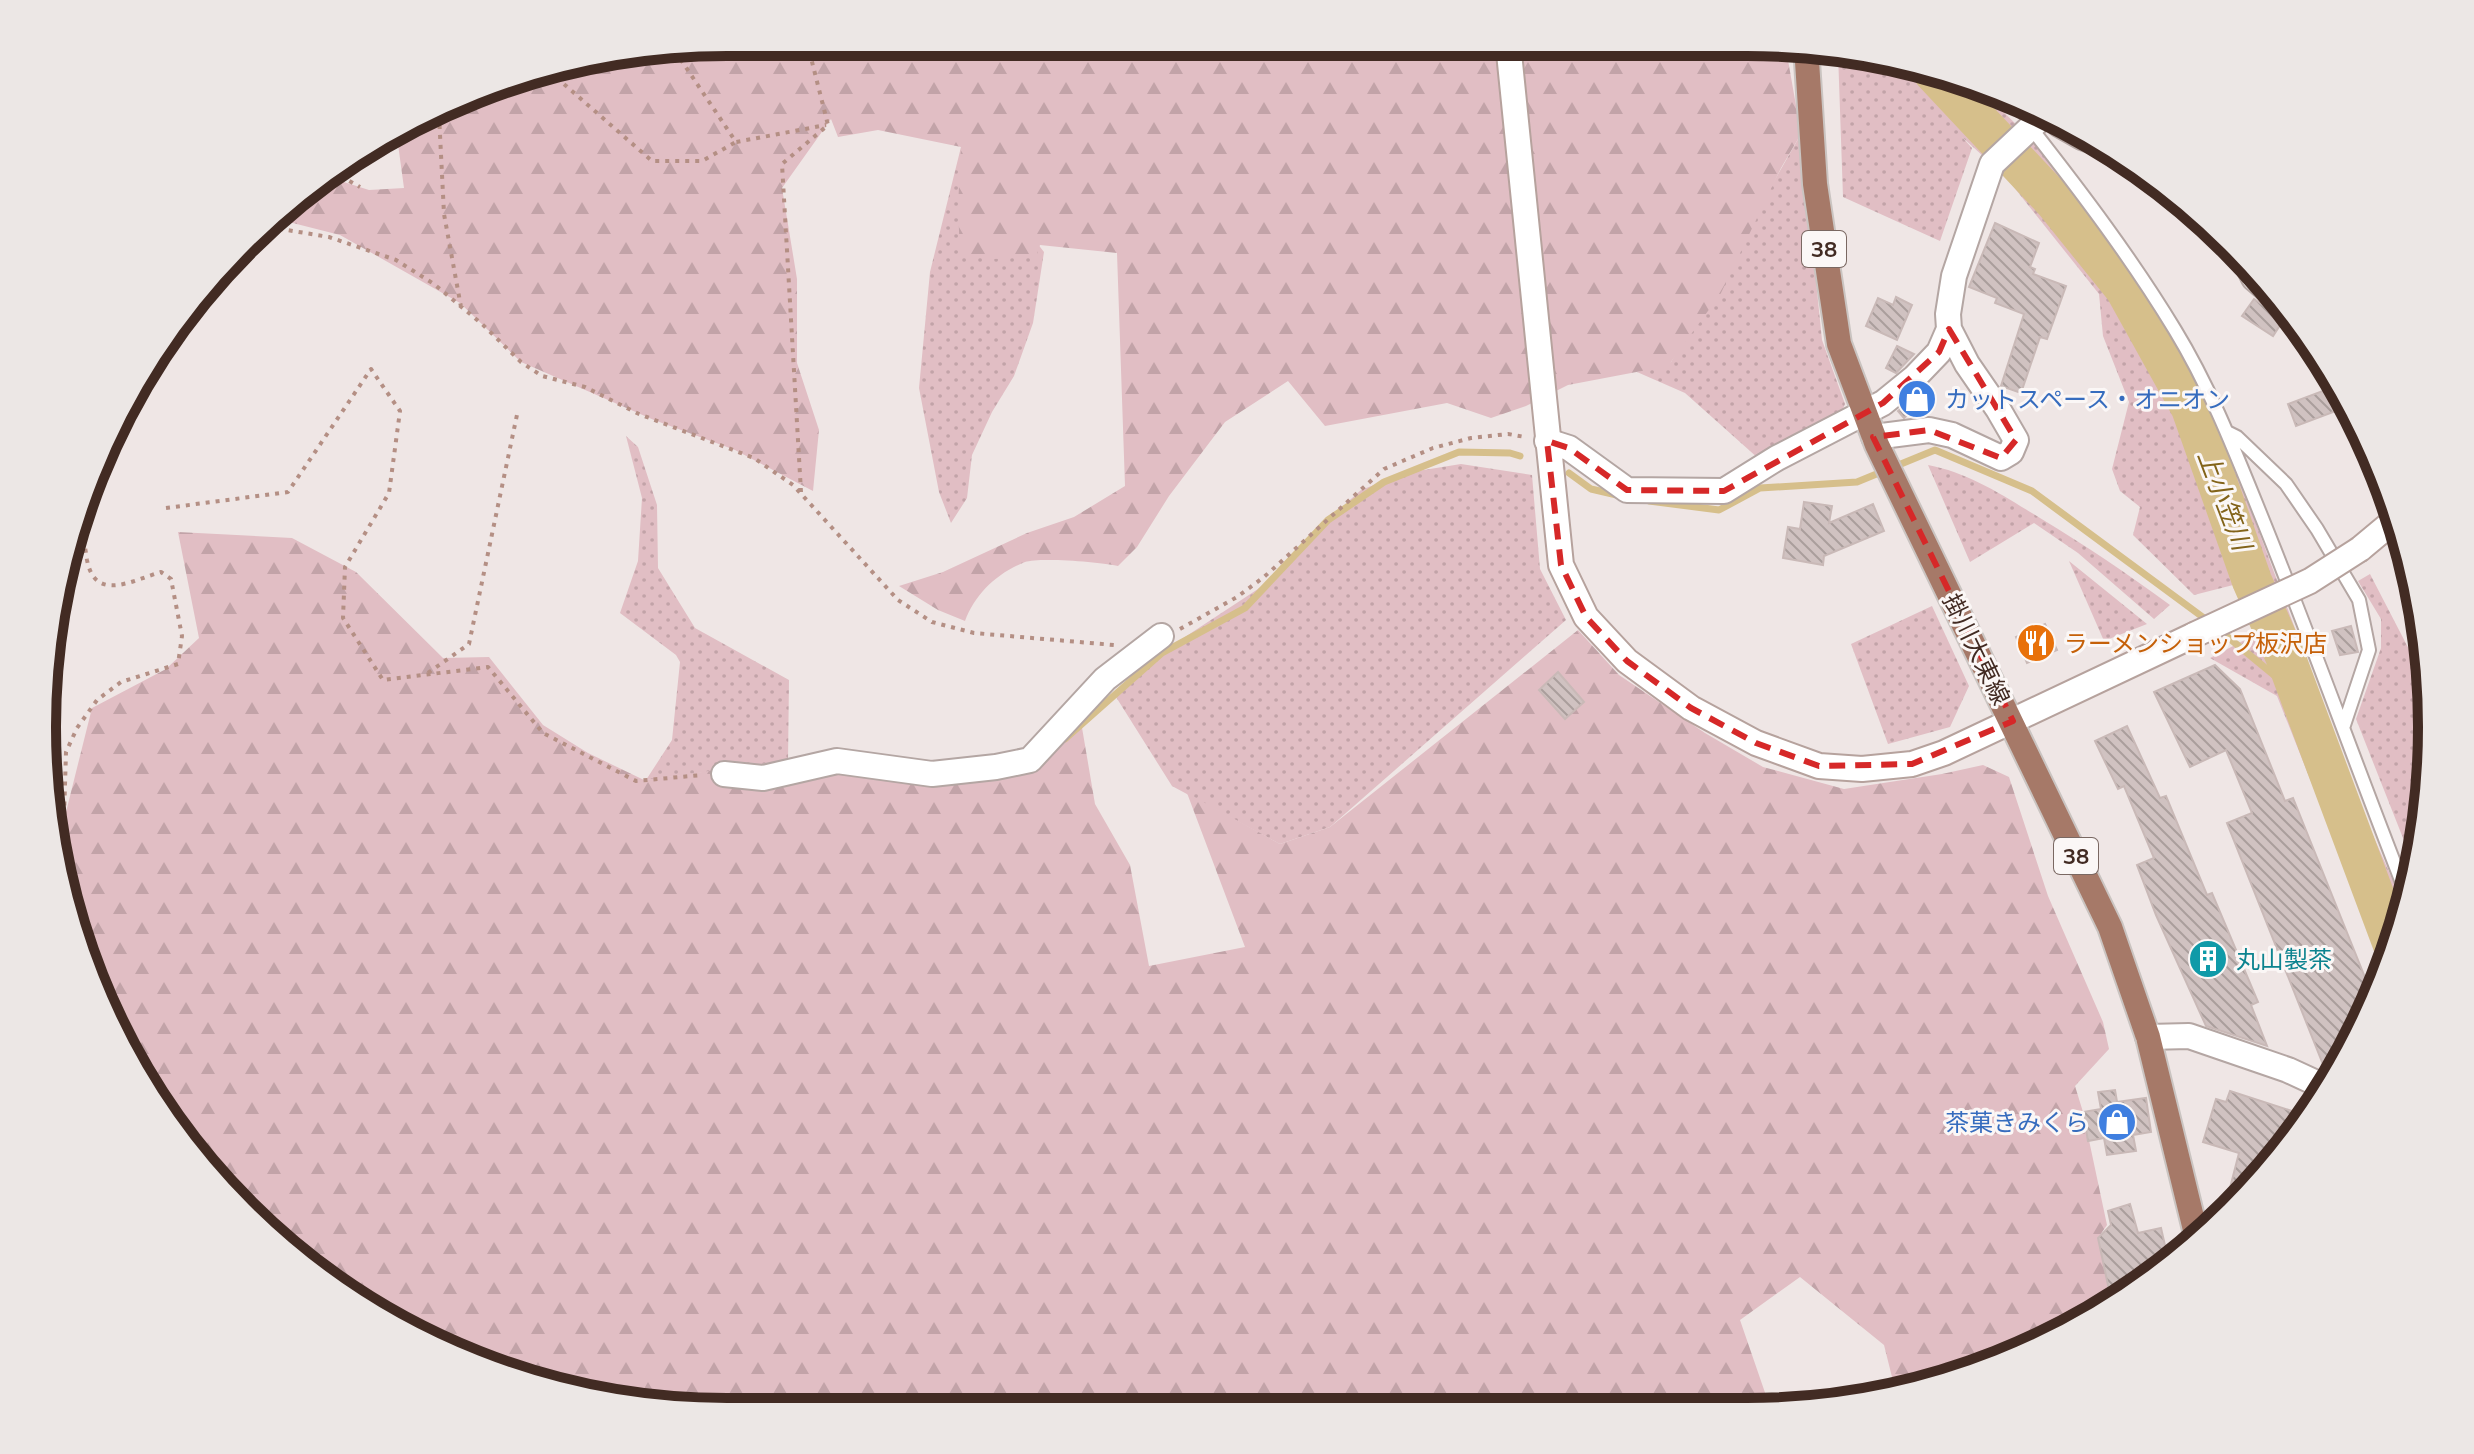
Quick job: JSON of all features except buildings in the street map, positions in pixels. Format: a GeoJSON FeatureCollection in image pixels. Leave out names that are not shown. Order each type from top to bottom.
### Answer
{"type":"FeatureCollection","features":[{"type":"Feature","properties":{"kind":"main road","name":"掛川大東線"},"geometry":{"type":"LineString","coordinates":[[1807,59],[1815,184],[1839,344],[1875,441],[1898,491],[2013,721],[2110,927],[2148,1037],[2194,1226]]}},
{"type":"Feature","properties":{"kind":"street"},"geometry":{"type":"LineString","coordinates":[[1509,56],[1561,565],[1586,617],[1627,661],[1691,708],[1756,743],[1819,766],[1862,769],[1912,764],[1944,753],[2310,581],[2360,549],[2387,527]]}},
{"type":"Feature","properties":{"kind":"street"},"geometry":{"type":"LineString","coordinates":[[1875,441],[1929,430],[1952,435],[2001,458],[2011,452],[2016,440],[1967,364],[1949,329],[1948,314],[1954,276],[1992,164],[2033,126]]}},
{"type":"Feature","properties":{"kind":"street"},"geometry":{"type":"LineString","coordinates":[[1547,441],[1569,448],[1627,490],[1724,491],[1777,458],[1883,403],[1939,352],[1949,329]]}},
{"type":"Feature","properties":{"kind":"street"},"geometry":{"type":"LineString","coordinates":[[724,774],[763,778],[837,761],[932,774],[1030,760],[1105,679],[1161,636]]}},
{"type":"Feature","properties":{"kind":"street"},"geometry":{"type":"LineString","coordinates":[[2148,1037],[2189,1036],[2315,1083]]}},
{"type":"Feature","properties":{"kind":"lane"},"geometry":{"type":"LineString","coordinates":[[2033,126],[2112,232],[2169,320],[2226,431],[2303,617],[2400,878]]}},
{"type":"Feature","properties":{"kind":"lane"},"geometry":{"type":"LineString","coordinates":[[2226,431],[2237,437],[2286,484],[2359,600],[2369,650],[2343,728]]}},
{"type":"Feature","properties":{"kind":"path"},"geometry":{"type":"LineString","coordinates":[[811,56],[828,125]]}},
{"type":"Feature","properties":{"kind":"path"},"geometry":{"type":"LineString","coordinates":[[679,57],[736,142]]}},
{"type":"Feature","properties":{"kind":"path"},"geometry":{"type":"LineString","coordinates":[[557,78],[652,161],[702,161],[736,142],[828,125]]}},
{"type":"Feature","properties":{"kind":"path"},"geometry":{"type":"LineString","coordinates":[[439,121],[444,214],[462,307]]}},
{"type":"Feature","properties":{"kind":"path"},"geometry":{"type":"LineString","coordinates":[[801,494],[782,164],[828,125]]}},
{"type":"Feature","properties":{"kind":"path"},"geometry":{"type":"LineString","coordinates":[[343,177],[360,187]]}},
{"type":"Feature","properties":{"kind":"path"},"geometry":{"type":"LineString","coordinates":[[279,229],[329,237],[396,260],[434,284],[521,362],[542,376],[585,387],[639,414],[754,458],[793,485],[898,600],[932,622],[974,633],[1115,645]]}},
{"type":"Feature","properties":{"kind":"path"},"geometry":{"type":"LineString","coordinates":[[166,508],[288,492],[371,369],[400,411],[389,493],[345,567],[343,618],[383,680],[488,667],[543,733],[636,781],[724,774]]}},
{"type":"Feature","properties":{"kind":"path"},"geometry":{"type":"LineString","coordinates":[[426,674],[469,644],[518,410]]}},
{"type":"Feature","properties":{"kind":"path"},"geometry":{"type":"LineString","coordinates":[[1161,636],[1172,634],[1264,577],[1384,469],[1433,448],[1471,438],[1508,434],[1547,441]]}},
{"type":"Feature","properties":{"kind":"path"},"geometry":{"type":"LineString","coordinates":[[63,821],[66,752],[77,728],[97,700],[121,682],[178,664],[182,636],[171,579],[161,572],[111,587],[98,583],[89,569],[83,540]]}},
{"type":"Feature","properties":{"kind":"highlighted area"},"geometry":{"type":"Polygon","coordinates":[[[1949,329],[2016,440],[2001,458],[1929,430],[1873,437],[2013,721],[1912,764],[1819,766],[1756,743],[1691,708],[1627,661],[1586,617],[1561,565],[1547,441],[1569,448],[1627,490],[1724,491],[1883,403],[1939,352],[1949,329]]]}},
{"type":"Feature","properties":{"kind":"green space"},"geometry":{"type":"Polygon","coordinates":[[[683,57],[1787,57],[1801,134],[1781,168],[1721,293],[1668,366],[1568,385],[1526,406],[1491,418],[1447,403],[1325,426],[1288,381],[1225,422],[1169,496],[1137,547],[1118,566],[1071,561],[1025,562],[1005,572],[988,586],[965,621],[938,610],[899,586],[943,572],[1027,533],[1074,517],[1125,486],[1117,253],[1040,245],[1036,257],[993,259],[960,254],[958,207],[961,147],[878,130],[838,137],[831,119],[782,188],[797,279],[797,363],[819,430],[813,491],[735,450],[654,420],[521,362],[460,303],[340,235],[287,221],[339,180],[369,190],[404,188],[398,142],[430,125],[470,107],[553,79],[596,69],[683,57]]]}},
{"type":"Feature","properties":{"kind":"green space"},"geometry":{"type":"Polygon","coordinates":[[[1838,63],[1921,79],[1995,104],[2026,134],[2092,214],[2162,321],[2236,470],[2367,822],[2397,891],[2379,952],[2277,696],[2210,658],[2262,631],[2241,583],[2194,595],[2133,535],[2140,507],[2120,491],[2112,469],[2129,402],[2103,336],[2099,294],[2005,176],[1962,137],[1972,148],[1940,241],[1843,197],[1838,63]]]}},
{"type":"Feature","properties":{"kind":"green space"},"geometry":{"type":"Polygon","coordinates":[[[1801,134],[1822,340],[1845,404],[1842,411],[1759,459],[1685,393],[1637,372],[1671,362],[1801,134]]]}},
{"type":"Feature","properties":{"kind":"green space"},"geometry":{"type":"Polygon","coordinates":[[[961,147],[1044,252],[1033,323],[1014,376],[992,412],[972,455],[967,498],[951,523],[939,492],[919,388],[930,272],[961,147]]]}},
{"type":"Feature","properties":{"kind":"green space"},"geometry":{"type":"Polygon","coordinates":[[[626,436],[638,447],[657,505],[658,568],[695,628],[789,680],[788,761],[646,780],[672,740],[680,662],[676,655],[620,613],[638,561],[642,498],[626,436]]]}},
{"type":"Feature","properties":{"kind":"green space"},"geometry":{"type":"Polygon","coordinates":[[[1461,464],[1532,475],[1540,569],[1566,620],[1330,827],[1280,844],[1172,786],[1116,697],[1150,660],[1261,587],[1311,535],[1361,490],[1405,473],[1461,464]]]}},
{"type":"Feature","properties":{"kind":"green space"},"geometry":{"type":"Polygon","coordinates":[[[1928,465],[1972,479],[2000,494],[2090,549],[2170,605],[2154,619],[2078,553],[2034,523],[1970,562],[1928,465]]]}},
{"type":"Feature","properties":{"kind":"green space"},"geometry":{"type":"Polygon","coordinates":[[[178,532],[292,538],[356,572],[443,658],[489,657],[543,725],[588,753],[644,780],[789,760],[932,774],[1030,760],[1079,710],[1095,804],[1130,865],[1149,966],[1245,947],[1187,793],[1280,844],[1330,827],[1578,630],[1619,675],[1705,733],[1763,767],[1844,789],[1983,765],[2009,777],[2048,896],[2103,1022],[2109,1049],[2075,1086],[2107,1225],[2098,1238],[2109,1291],[2044,1329],[2004,1347],[1893,1381],[1884,1345],[1800,1277],[1740,1320],[1767,1398],[683,1397],[596,1385],[511,1362],[430,1329],[391,1308],[354,1285],[285,1231],[223,1169],[169,1100],[125,1024],[107,984],[79,901],[63,823],[92,708],[166,669],[199,638],[178,532]]]}},
{"type":"Feature","properties":{"kind":"green space"},"geometry":{"type":"Polygon","coordinates":[[[2069,561],[2147,624],[2104,641],[2069,561]]]}},
{"type":"Feature","properties":{"kind":"green space"},"geometry":{"type":"Polygon","coordinates":[[[2370,574],[2414,660],[2417,771],[2407,847],[2356,719],[2381,648],[2381,619],[2358,581],[2370,574]]]}},
{"type":"Feature","properties":{"kind":"green space"},"geometry":{"type":"Polygon","coordinates":[[[1932,606],[1969,686],[1950,727],[1888,744],[1851,644],[1932,606]]]}},
{"type":"Feature","properties":{"kind":"waterway","name":"上小笠川"},"geometry":{"type":"LineString","coordinates":[[1947,87],[2054,201],[2125,289],[2191,408],[2252,581],[2285,656],[2387,928]]}},
{"type":"Feature","properties":{"kind":"waterway"},"geometry":{"type":"LineString","coordinates":[[1649,501],[1719,510],[1760,488],[1857,482],[1935,450],[2032,491],[2208,621]]}},
{"type":"Feature","properties":{"kind":"waterway"},"geometry":{"type":"LineString","coordinates":[[1065,739],[1162,653],[1245,608],[1328,520],[1384,482],[1459,452],[1520,456]]}},
{"type":"Feature","properties":{"kind":"waterway"},"geometry":{"type":"LineString","coordinates":[[1569,473],[1591,489],[1621,496]]}},
{"type":"Feature","properties":{"kind":"waterway"},"geometry":{"type":"LineString","coordinates":[[2218,629],[2297,694]]}},
{"type":"Feature","properties":{"kind":"place","name":"カットスペース・オニオン"},"geometry":{"type":"Point","coordinates":[1917,399]}},
{"type":"Feature","properties":{"kind":"place","name":"ラーメンショップ板沢店"},"geometry":{"type":"Point","coordinates":[2036,643]}},
{"type":"Feature","properties":{"kind":"place","name":"丸山製茶"},"geometry":{"type":"Point","coordinates":[2208,959]}},
{"type":"Feature","properties":{"kind":"place","name":"茶菓きみくら"},"geometry":{"type":"Point","coordinates":[2117,1122]}}]}
